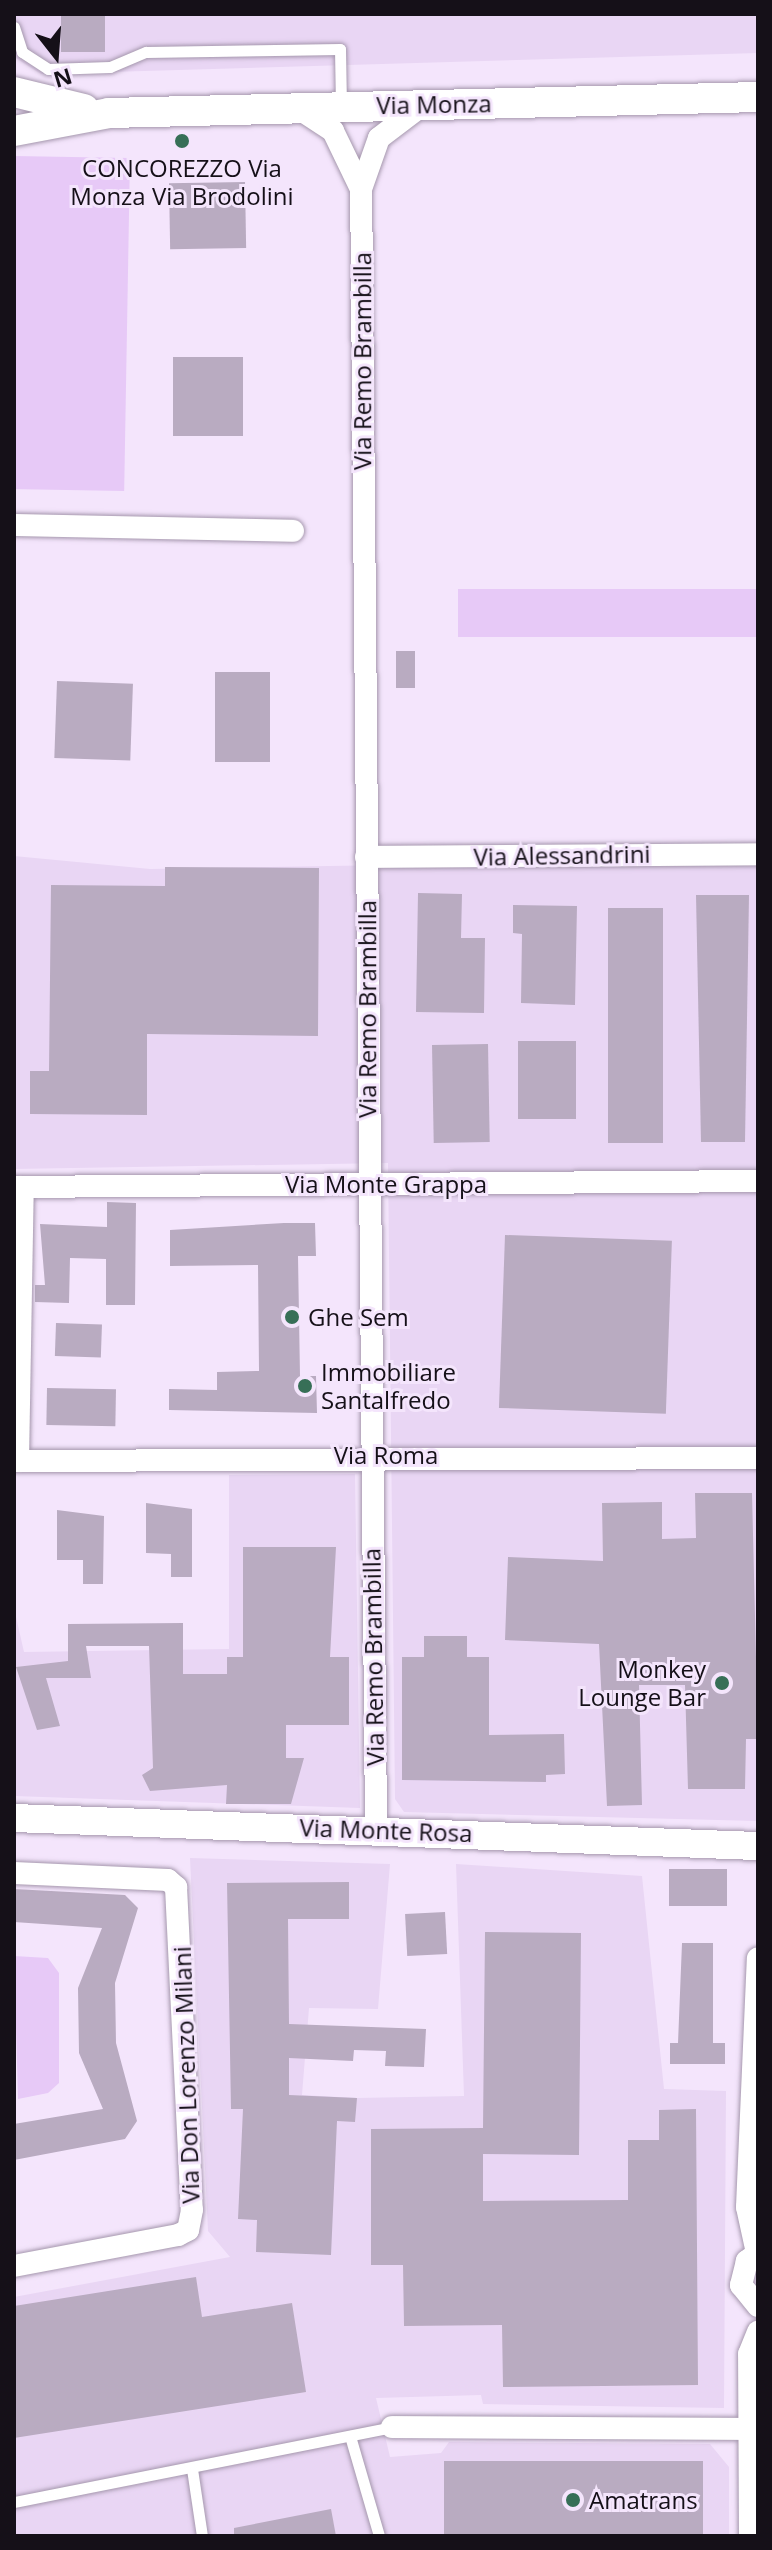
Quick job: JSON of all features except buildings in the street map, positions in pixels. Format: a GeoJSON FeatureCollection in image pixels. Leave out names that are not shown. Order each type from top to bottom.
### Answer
{"type":"FeatureCollection","features":[{"type":"Feature","properties":{"kind":"main road","name":"Via Monza"},"geometry":{"type":"LineString","coordinates":[[14,92],[109,113]]}},
{"type":"Feature","properties":{"kind":"main road","name":"Via Monza"},"geometry":{"type":"LineString","coordinates":[[14,131],[109,113],[294,106],[758,97]]}},
{"type":"Feature","properties":{"kind":"street","name":"Via Remo Brambilla"},"geometry":{"type":"LineString","coordinates":[[376,1829],[370,1454],[361,189],[379,138],[424,104]]}},
{"type":"Feature","properties":{"kind":"street","name":"Via Remo Brambilla"},"geometry":{"type":"LineString","coordinates":[[294,106],[333,131],[361,189]]}},
{"type":"Feature","properties":{"kind":"street"},"geometry":{"type":"LineString","coordinates":[[14,525],[293,531]]}},
{"type":"Feature","properties":{"kind":"street","name":"Via Alessandrini"},"geometry":{"type":"LineString","coordinates":[[366,857],[758,854]]}},
{"type":"Feature","properties":{"kind":"street","name":"Via Monte Grappa"},"geometry":{"type":"LineString","coordinates":[[18,1187],[758,1181]]}},
{"type":"Feature","properties":{"kind":"street"},"geometry":{"type":"LineString","coordinates":[[16,1461],[18,1187]]}},
{"type":"Feature","properties":{"kind":"street","name":"Via Roma"},"geometry":{"type":"LineString","coordinates":[[16,1461],[370,1454],[758,1458]]}},
{"type":"Feature","properties":{"kind":"street","name":"Via Monte Rosa"},"geometry":{"type":"LineString","coordinates":[[14,1818],[376,1829],[758,1846]]}},
{"type":"Feature","properties":{"kind":"street","name":"Via Don Lorenzo Milani"},"geometry":{"type":"LineString","coordinates":[[14,1873],[168,1880],[176,1887],[188,2230],[14,2266]]}},
{"type":"Feature","properties":{"kind":"street"},"geometry":{"type":"LineString","coordinates":[[757,1961],[747,2207],[757,2253],[741,2285],[758,2306]]}},
{"type":"Feature","properties":{"kind":"street"},"geometry":{"type":"LineString","coordinates":[[750,2536],[749,2354],[758,2332]]}},
{"type":"Feature","properties":{"kind":"street"},"geometry":{"type":"LineString","coordinates":[[392,2427],[748,2429]]}},
{"type":"Feature","properties":{"kind":"lane"},"geometry":{"type":"LineString","coordinates":[[14,27],[22,52],[48,69],[110,67],[146,52],[340,49],[342,106]]}},
{"type":"Feature","properties":{"kind":"lane"},"geometry":{"type":"LineString","coordinates":[[14,2502],[392,2427]]}},
{"type":"Feature","properties":{"kind":"lane"},"geometry":{"type":"LineString","coordinates":[[350,2436],[379,2536]]}},
{"type":"Feature","properties":{"kind":"lane"},"geometry":{"type":"LineString","coordinates":[[192,2469],[202,2536]]}},
{"type":"Feature","properties":{"kind":"shaded area"},"geometry":{"type":"Polygon","coordinates":[[[14,14],[758,14],[758,53],[41,74],[14,57],[14,14]]]}},
{"type":"Feature","properties":{"kind":"shaded area"},"geometry":{"type":"Polygon","coordinates":[[[14,156],[130,158],[124,491],[14,489],[14,156]]]}},
{"type":"Feature","properties":{"kind":"shaded area"},"geometry":{"type":"Polygon","coordinates":[[[458,589],[758,589],[758,637],[458,637],[458,589]]]}},
{"type":"Feature","properties":{"kind":"shaded area"},"geometry":{"type":"Polygon","coordinates":[[[14,856],[150,869],[758,859],[758,1821],[404,1812],[395,1799],[388,1163],[14,1169],[14,856]]]}},
{"type":"Feature","properties":{"kind":"shaded area"},"geometry":{"type":"Polygon","coordinates":[[[355,1474],[360,1808],[14,1796],[14,1608],[24,1652],[229,1649],[229,1475],[355,1474]]]}},
{"type":"Feature","properties":{"kind":"shaded area"},"geometry":{"type":"Polygon","coordinates":[[[190,1858],[390,1864],[378,2009],[309,2008],[302,2095],[357,2098],[464,2096],[456,1864],[642,1876],[664,2089],[726,2091],[724,2408],[483,2404],[481,2395],[376,2398],[390,2457],[441,2453],[449,2442],[710,2444],[729,2467],[729,2536],[14,2536],[14,2297],[230,2257],[208,2231],[190,1858]]]}},
{"type":"Feature","properties":{"kind":"shaded area"},"geometry":{"type":"Polygon","coordinates":[[[14,1956],[48,1958],[59,1973],[59,2083],[48,2093],[18,2099],[14,1956]]]}},
{"type":"Feature","properties":{"kind":"place","name":"CONCOREZZO Via Monza Via Brodolini"},"geometry":{"type":"Point","coordinates":[182,141]}},
{"type":"Feature","properties":{"kind":"place","name":"Ghe Sem"},"geometry":{"type":"Point","coordinates":[292,1317]}},
{"type":"Feature","properties":{"kind":"place","name":"Immobiliare Santalfredo"},"geometry":{"type":"Point","coordinates":[305,1386]}},
{"type":"Feature","properties":{"kind":"place","name":"Monkey Lounge Bar"},"geometry":{"type":"Point","coordinates":[722,1683]}},
{"type":"Feature","properties":{"kind":"place","name":"Amatrans"},"geometry":{"type":"Point","coordinates":[573,2500]}}]}
